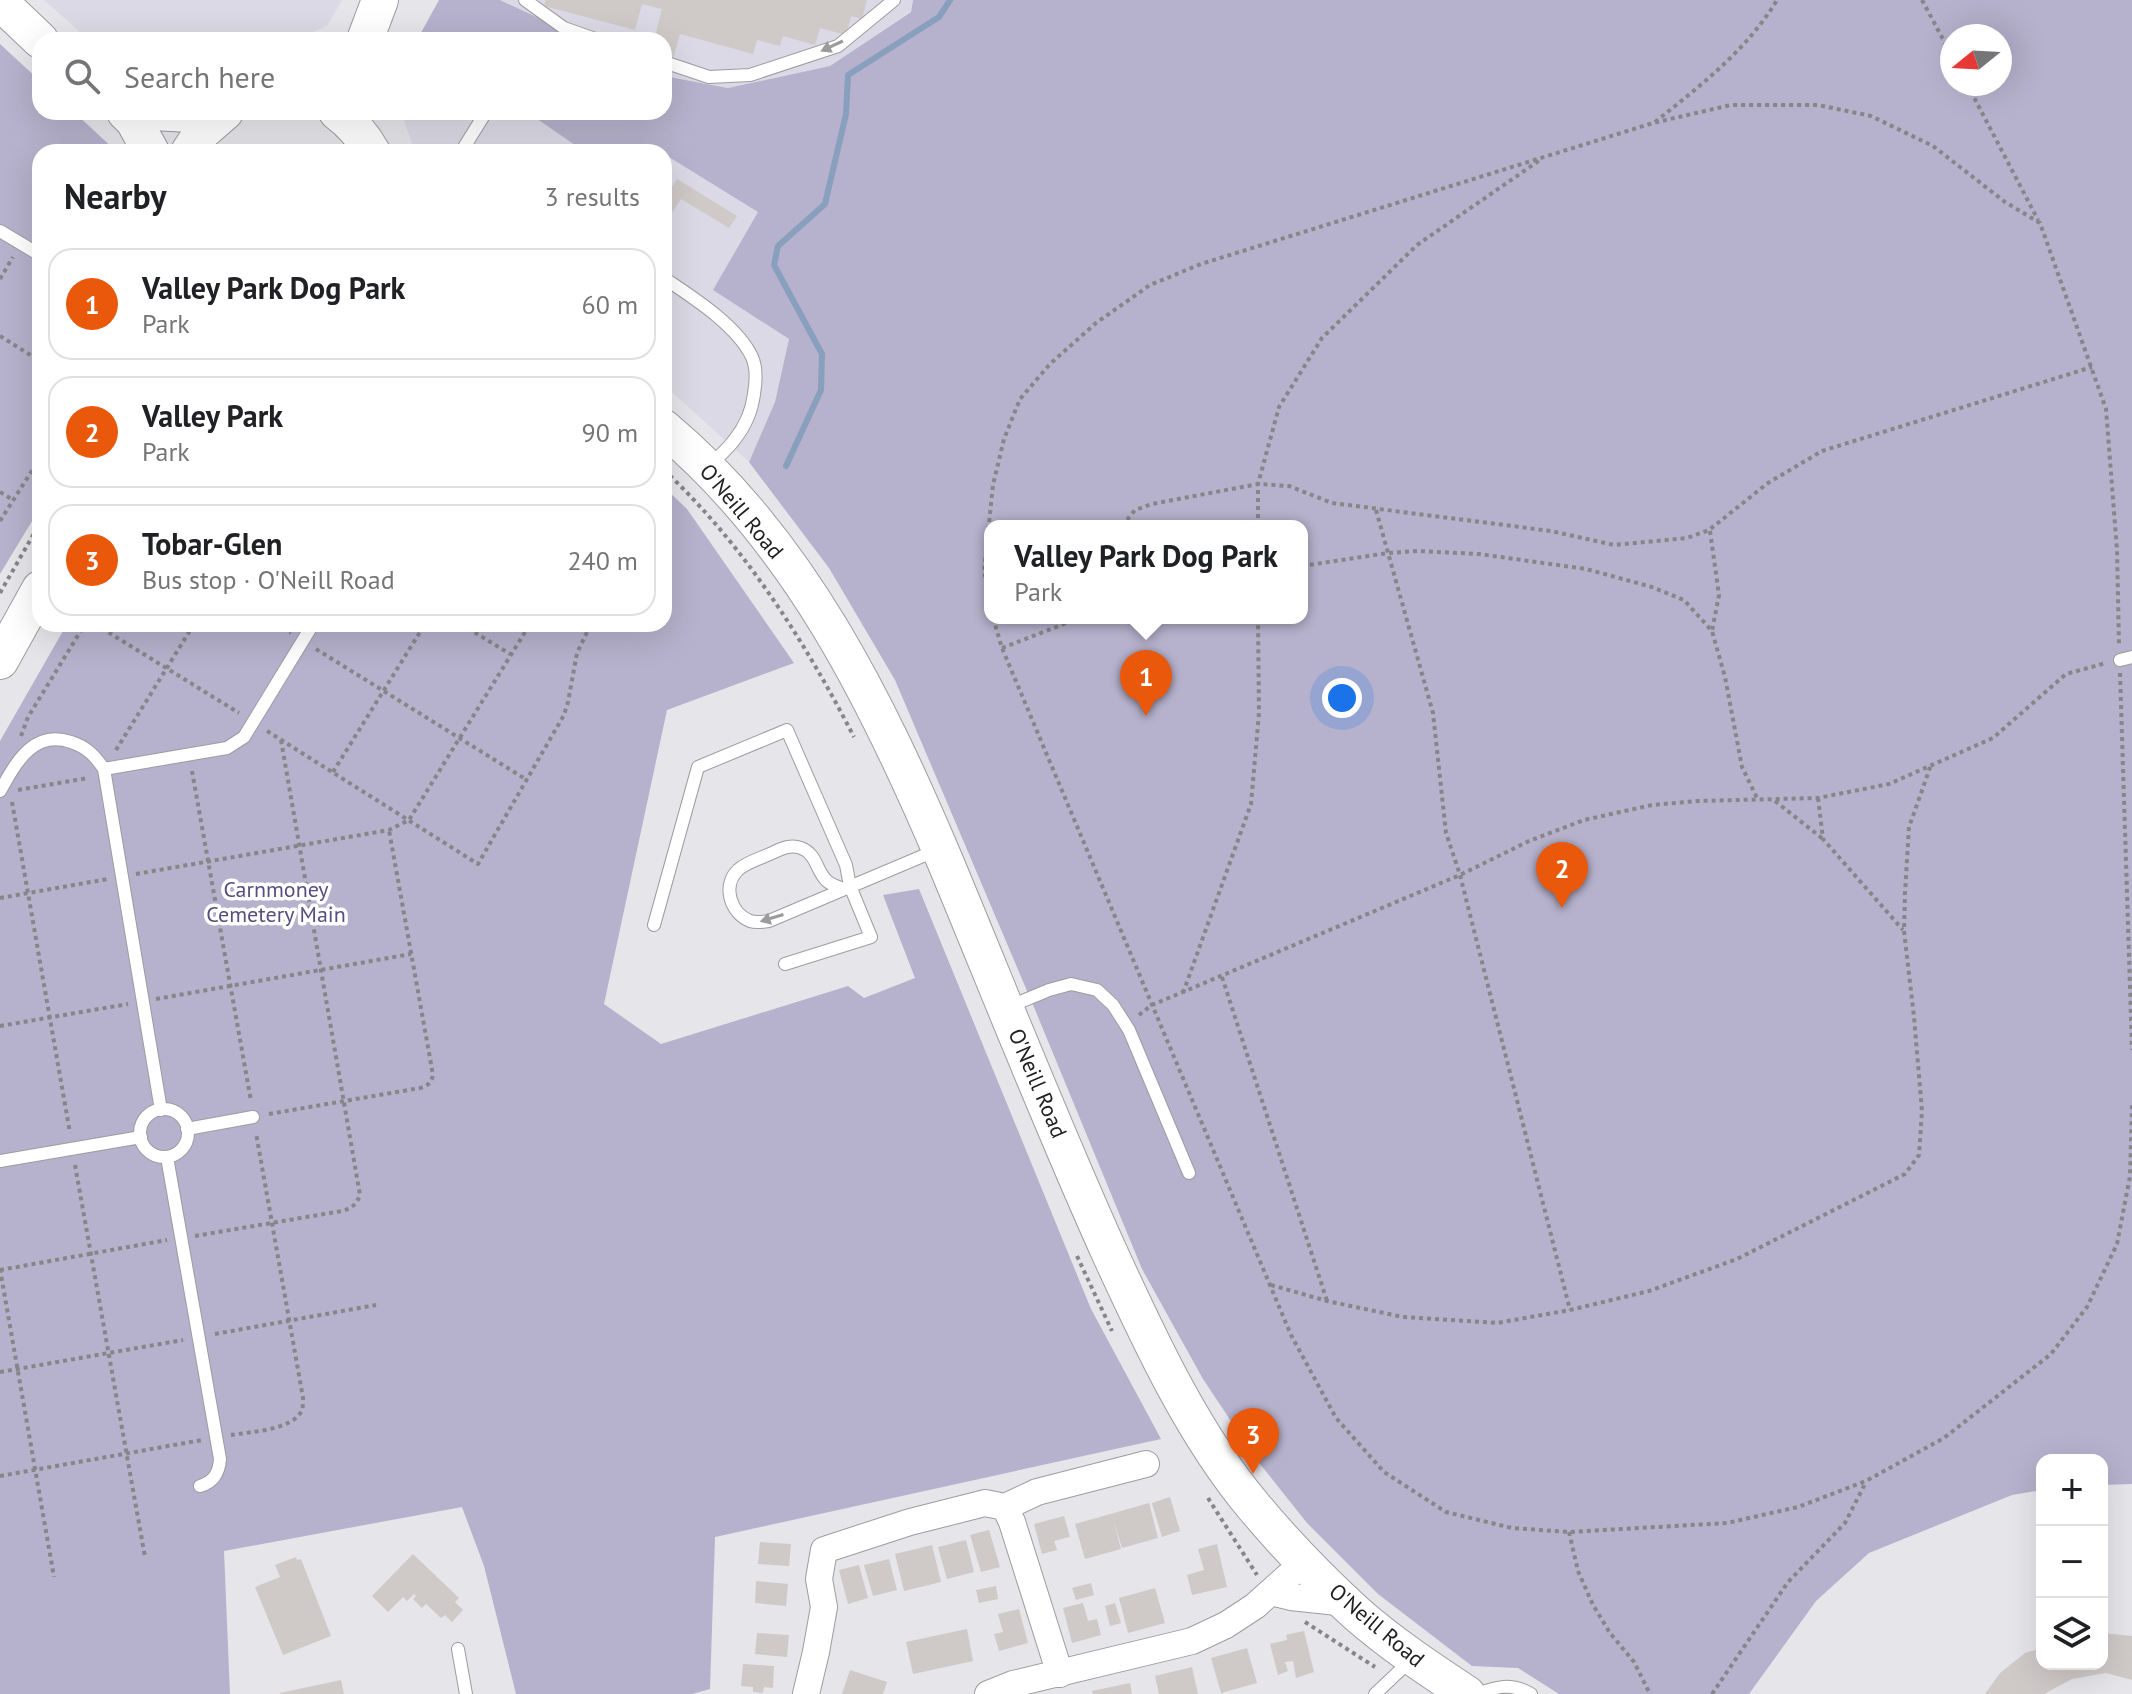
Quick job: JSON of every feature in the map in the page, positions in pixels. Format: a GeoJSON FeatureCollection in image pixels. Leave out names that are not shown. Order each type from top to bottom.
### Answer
{"type":"FeatureCollection","features":[{"type":"Feature","properties":{"kind":"main road"},"geometry":{"type":"LineString","coordinates":[[0,2],[32,32]]}},
{"type":"Feature","properties":{"kind":"main road"},"geometry":{"type":"LineString","coordinates":[[356,32],[373,17]]}},
{"type":"Feature","properties":{"kind":"main road"},"geometry":{"type":"LineString","coordinates":[[133,120],[147,144]]}},
{"type":"Feature","properties":{"kind":"main road"},"geometry":{"type":"LineString","coordinates":[[194,144],[216,120]]}},
{"type":"Feature","properties":{"kind":"main road"},"geometry":{"type":"LineString","coordinates":[[348,120],[368,144]]}},
{"type":"Feature","properties":{"kind":"main road"},"geometry":{"type":"LineString","coordinates":[[367,120],[371,144]]}},
{"type":"Feature","properties":{"kind":"main road","name":"O'Neill Road"},"geometry":{"type":"LineString","coordinates":[[672,435],[707,468],[761,530],[838,639],[870,695],[940,849],[1091,1212],[1171,1380],[1211,1447],[1253,1506],[1304,1562],[1413,1658],[1467,1694]]}},
{"type":"Feature","properties":{"kind":"main road"},"geometry":{"type":"LineString","coordinates":[[0,661],[32,603]]}},
{"type":"Feature","properties":{"kind":"street"},"geometry":{"type":"LineString","coordinates":[[806,1694],[824,1607],[819,1579],[824,1550],[910,1522],[985,1503],[1005,1507],[1037,1492],[1146,1464]]}},
{"type":"Feature","properties":{"kind":"street"},"geometry":{"type":"LineString","coordinates":[[1005,1507],[1060,1674]]}},
{"type":"Feature","properties":{"kind":"street"},"geometry":{"type":"LineString","coordinates":[[988,1694],[1013,1684],[1192,1641],[1226,1625],[1255,1606],[1304,1562]]}},
{"type":"Feature","properties":{"kind":"street"},"geometry":{"type":"LineString","coordinates":[[1271,1592],[1347,1603]]}},
{"type":"Feature","properties":{"kind":"lane"},"geometry":{"type":"LineString","coordinates":[[525,0],[564,28],[575,32]]}},
{"type":"Feature","properties":{"kind":"lane"},"geometry":{"type":"LineString","coordinates":[[672,65],[709,77],[750,75],[838,46],[894,0]]}},
{"type":"Feature","properties":{"kind":"lane"},"geometry":{"type":"LineString","coordinates":[[466,144],[481,120]]}},
{"type":"Feature","properties":{"kind":"lane"},"geometry":{"type":"LineString","coordinates":[[0,231],[32,250]]}},
{"type":"Feature","properties":{"kind":"lane"},"geometry":{"type":"LineString","coordinates":[[672,283],[722,321],[753,358],[756,379],[752,409],[735,439],[707,468]]}},
{"type":"Feature","properties":{"kind":"lane"},"geometry":{"type":"LineString","coordinates":[[104,772],[227,748],[238,743],[308,632]]}},
{"type":"Feature","properties":{"kind":"lane"},"geometry":{"type":"LineString","coordinates":[[654,925],[698,767],[787,730],[846,865],[847,888],[871,937],[785,964]]}},
{"type":"Feature","properties":{"kind":"lane"},"geometry":{"type":"LineString","coordinates":[[5,791],[14,767],[31,747],[47,739],[79,744],[93,753],[104,772],[161,1110]]}},
{"type":"Feature","properties":{"kind":"lane"},"geometry":{"type":"LineString","coordinates":[[847,888],[827,880],[814,857],[794,846],[785,847],[740,868],[730,888],[730,899],[741,916],[757,922],[769,921],[940,849]]}},
{"type":"Feature","properties":{"kind":"lane"},"geometry":{"type":"LineString","coordinates":[[1006,1008],[1071,984],[1097,990],[1113,1005],[1129,1030],[1189,1173]]}},
{"type":"Feature","properties":{"kind":"lane"},"geometry":{"type":"LineString","coordinates":[[161,1110],[176,1113],[187,1129],[184,1148],[167,1157],[148,1151],[141,1137],[147,1117],[161,1110]]}},
{"type":"Feature","properties":{"kind":"lane"},"geometry":{"type":"LineString","coordinates":[[187,1129],[253,1117]]}},
{"type":"Feature","properties":{"kind":"lane"},"geometry":{"type":"LineString","coordinates":[[0,1161],[141,1137]]}},
{"type":"Feature","properties":{"kind":"lane"},"geometry":{"type":"LineString","coordinates":[[167,1157],[220,1459],[219,1469],[209,1484],[200,1486]]}},
{"type":"Feature","properties":{"kind":"lane"},"geometry":{"type":"LineString","coordinates":[[458,1649],[466,1694]]}},
{"type":"Feature","properties":{"kind":"lane"},"geometry":{"type":"LineString","coordinates":[[1375,1694],[1413,1658]]}},
{"type":"Feature","properties":{"kind":"lane"},"geometry":{"type":"LineString","coordinates":[[1477,1694],[1502,1686],[1515,1686],[1531,1694]]}},
{"type":"Feature","properties":{"kind":"path"},"geometry":{"type":"LineString","coordinates":[[1653,123],[1714,75],[1764,22],[1777,0]]}},
{"type":"Feature","properties":{"kind":"path"},"geometry":{"type":"LineString","coordinates":[[1922,0],[1940,34]]}},
{"type":"Feature","properties":{"kind":"path"},"geometry":{"type":"LineString","coordinates":[[1973,96],[2040,223],[2106,409],[2126,658],[2132,1050]]}},
{"type":"Feature","properties":{"kind":"path"},"geometry":{"type":"LineString","coordinates":[[989,520],[993,485],[1004,439],[1020,399],[1050,364],[1096,323],[1150,285],[1201,264],[1653,123],[1731,105],[1818,105],[1871,116],[1933,146],[2005,202],[2040,223]]}},
{"type":"Feature","properties":{"kind":"path"},"geometry":{"type":"LineString","coordinates":[[1258,520],[1258,484],[1279,407],[1322,338],[1417,245],[1544,157]]}},
{"type":"Feature","properties":{"kind":"path"},"geometry":{"type":"LineString","coordinates":[[0,279],[21,244]]}},
{"type":"Feature","properties":{"kind":"path"},"geometry":{"type":"LineString","coordinates":[[0,336],[32,356]]}},
{"type":"Feature","properties":{"kind":"path"},"geometry":{"type":"LineString","coordinates":[[1127,520],[1135,510],[1152,504],[1258,484],[1289,486],[1332,503],[1551,531],[1614,545],[1687,538],[1709,530],[1768,483],[1822,451],[2092,367]]}},
{"type":"Feature","properties":{"kind":"path"},"geometry":{"type":"LineString","coordinates":[[0,521],[32,470]]}},
{"type":"Feature","properties":{"kind":"path"},"geometry":{"type":"LineString","coordinates":[[0,492],[13,500]]}},
{"type":"Feature","properties":{"kind":"path"},"geometry":{"type":"LineString","coordinates":[[1376,510],[1433,713],[1446,833],[1460,875],[1570,1310]]}},
{"type":"Feature","properties":{"kind":"path"},"geometry":{"type":"LineString","coordinates":[[1709,530],[1719,595],[1712,631]]}},
{"type":"Feature","properties":{"kind":"path"},"geometry":{"type":"LineString","coordinates":[[0,593],[32,537]]}},
{"type":"Feature","properties":{"kind":"path"},"geometry":{"type":"LineString","coordinates":[[1308,565],[1418,551],[1479,554],[1586,569],[1652,587],[1684,600],[1712,631],[1725,677],[1742,767],[1758,800]]}},
{"type":"Feature","properties":{"kind":"path"},"geometry":{"type":"LineString","coordinates":[[995,624],[1002,648],[1291,1335],[1336,1418],[1384,1472],[1446,1512],[1512,1528],[1569,1532],[1727,1523],[1798,1507],[1866,1481],[1944,1438],[2051,1354],[2087,1307],[2117,1244],[2130,1176],[2132,1105]]}},
{"type":"Feature","properties":{"kind":"path"},"geometry":{"type":"LineString","coordinates":[[1002,648],[1064,624]]}},
{"type":"Feature","properties":{"kind":"path"},"geometry":{"type":"LineString","coordinates":[[1183,993],[1251,804],[1259,713],[1258,624]]}},
{"type":"Feature","properties":{"kind":"path"},"geometry":{"type":"LineString","coordinates":[[8,777],[28,717],[80,632]]}},
{"type":"Feature","properties":{"kind":"path"},"geometry":{"type":"LineString","coordinates":[[108,632],[478,864],[564,715],[577,653],[587,632]]}},
{"type":"Feature","properties":{"kind":"path"},"geometry":{"type":"LineString","coordinates":[[5,791],[104,772],[189,632]]}},
{"type":"Feature","properties":{"kind":"path"},"geometry":{"type":"LineString","coordinates":[[289,632],[527,780]]}},
{"type":"Feature","properties":{"kind":"path"},"geometry":{"type":"LineString","coordinates":[[333,772],[420,632]]}},
{"type":"Feature","properties":{"kind":"path"},"geometry":{"type":"LineString","coordinates":[[474,632],[511,655]]}},
{"type":"Feature","properties":{"kind":"path"},"geometry":{"type":"LineString","coordinates":[[0,898],[389,830],[409,820],[525,632]]}},
{"type":"Feature","properties":{"kind":"path"},"geometry":{"type":"LineString","coordinates":[[1124,1022],[1147,1011],[1152,1005],[1584,820],[1652,805],[1818,798],[1889,784],[1993,738],[2066,674],[2126,658]]}},
{"type":"Feature","properties":{"kind":"path"},"geometry":{"type":"LineString","coordinates":[[281,740],[360,1195]]}},
{"type":"Feature","properties":{"kind":"path"},"geometry":{"type":"LineString","coordinates":[[0,1476],[287,1424],[296,1419],[302,1410],[303,1398],[189,755]]}},
{"type":"Feature","properties":{"kind":"path"},"geometry":{"type":"LineString","coordinates":[[1270,1285],[1403,1317],[1497,1323],[1649,1291],[1737,1259],[1905,1174],[1919,1155],[1922,1111],[1904,931],[1909,827],[1931,765]]}},
{"type":"Feature","properties":{"kind":"path"},"geometry":{"type":"LineString","coordinates":[[1818,798],[1823,839]]}},
{"type":"Feature","properties":{"kind":"path"},"geometry":{"type":"LineString","coordinates":[[1773,800],[1823,839],[1904,931]]}},
{"type":"Feature","properties":{"kind":"path"},"geometry":{"type":"LineString","coordinates":[[253,1117],[424,1087],[431,1081],[433,1075],[389,830]]}},
{"type":"Feature","properties":{"kind":"path"},"geometry":{"type":"LineString","coordinates":[[0,1026],[411,954]]}},
{"type":"Feature","properties":{"kind":"path"},"geometry":{"type":"LineString","coordinates":[[1222,976],[1327,1301]]}},
{"type":"Feature","properties":{"kind":"path"},"geometry":{"type":"LineString","coordinates":[[0,1269],[54,1577]]}},
{"type":"Feature","properties":{"kind":"path"},"geometry":{"type":"LineString","coordinates":[[1712,1694],[1788,1582],[1845,1523],[1866,1481]]}},
{"type":"Feature","properties":{"kind":"path"},"geometry":{"type":"LineString","coordinates":[[1569,1532],[1578,1571],[1593,1605],[1610,1633],[1634,1662],[1650,1694]]}},
{"type":"Feature","properties":{"kind":"shaded area"},"geometry":{"type":"Polygon","coordinates":[[[44,0],[342,0],[328,25],[314,32],[80,32],[44,0]]]}},
{"type":"Feature","properties":{"kind":"shaded area"},"geometry":{"type":"Polygon","coordinates":[[[500,0],[913,0],[911,11],[830,66],[728,88],[672,78],[672,32],[569,32],[500,0]]]}},
{"type":"Feature","properties":{"kind":"shaded area"},"geometry":{"type":"Polygon","coordinates":[[[404,120],[539,120],[573,144],[412,144],[404,120]]]}},
{"type":"Feature","properties":{"kind":"shaded area"},"geometry":{"type":"Polygon","coordinates":[[[672,159],[758,212],[713,290],[789,339],[775,402],[749,462],[672,392],[672,159]]]}},
{"type":"Feature","properties":{"kind":"green space"},"geometry":{"type":"Polygon","coordinates":[[[439,0],[500,0],[569,32],[421,32],[439,0]]]}},
{"type":"Feature","properties":{"kind":"green space"},"geometry":{"type":"Polygon","coordinates":[[[913,0],[2132,0],[2132,1484],[2108,1485],[2108,1454],[2036,1454],[2036,1491],[2012,1495],[1869,1553],[1816,1601],[1749,1694],[1559,1694],[1518,1668],[1472,1666],[1378,1594],[1307,1523],[1257,1460],[1203,1379],[1142,1269],[895,680],[829,568],[749,462],[775,402],[789,339],[713,290],[758,212],[672,159],[672,144],[573,144],[539,120],[672,120],[672,78],[728,88],[830,66],[911,12],[913,0]]]}},
{"type":"Feature","properties":{"kind":"green space"},"geometry":{"type":"Polygon","coordinates":[[[0,44],[32,74],[32,120],[83,120],[108,144],[32,144],[32,521],[0,574],[0,44]]]}},
{"type":"Feature","properties":{"kind":"green space","name":"Carnmoney Cemetery Main"},"geometry":{"type":"Polygon","coordinates":[[[672,495],[687,509],[794,663],[667,710],[604,1004],[661,1044],[848,986],[864,998],[915,978],[883,895],[919,889],[1091,1309],[1161,1439],[715,1537],[710,1689],[692,1694],[516,1694],[484,1566],[462,1507],[224,1551],[230,1694],[0,1694],[0,741],[62,632],[672,632],[672,495]]]}},
{"type":"Feature","properties":{"kind":"building"},"geometry":{"type":"Polygon","coordinates":[[[546,0],[867,0],[862,19],[851,16],[846,35],[820,28],[815,45],[783,36],[780,46],[757,40],[753,54],[680,34],[673,59],[672,32],[656,32],[662,9],[642,4],[635,30],[544,6],[546,0]]]}},
{"type":"Feature","properties":{"kind":"building"},"geometry":{"type":"Polygon","coordinates":[[[677,179],[737,216],[729,228],[681,199],[672,213],[672,187],[677,179]]]}},
{"type":"Feature","properties":{"kind":"building"},"geometry":{"type":"Polygon","coordinates":[[[1170,1497],[1180,1531],[1162,1537],[1152,1503],[1170,1497]]]}},
{"type":"Feature","properties":{"kind":"building"},"geometry":{"type":"Polygon","coordinates":[[[1149,1503],[1158,1538],[1122,1548],[1113,1519],[1121,1549],[1085,1559],[1075,1524],[1149,1503]]]}},
{"type":"Feature","properties":{"kind":"building"},"geometry":{"type":"Polygon","coordinates":[[[1064,1516],[1070,1537],[1054,1541],[1057,1550],[1042,1554],[1034,1524],[1064,1516]]]}},
{"type":"Feature","properties":{"kind":"building"},"geometry":{"type":"Polygon","coordinates":[[[989,1530],[1000,1567],[981,1572],[970,1535],[989,1530]]]}},
{"type":"Feature","properties":{"kind":"building"},"geometry":{"type":"Polygon","coordinates":[[[966,1540],[974,1572],[947,1579],[938,1547],[966,1540]]]}},
{"type":"Feature","properties":{"kind":"building"},"geometry":{"type":"Polygon","coordinates":[[[760,1542],[791,1544],[789,1566],[758,1564],[760,1542]]]}},
{"type":"Feature","properties":{"kind":"building"},"geometry":{"type":"Polygon","coordinates":[[[1217,1544],[1227,1587],[1192,1595],[1187,1575],[1204,1570],[1198,1549],[1217,1544]]]}},
{"type":"Feature","properties":{"kind":"building"},"geometry":{"type":"Polygon","coordinates":[[[932,1545],[941,1582],[904,1591],[895,1554],[932,1545]]]}},
{"type":"Feature","properties":{"kind":"building"},"geometry":{"type":"Polygon","coordinates":[[[413,1554],[459,1598],[455,1602],[463,1610],[452,1622],[445,1615],[441,1618],[426,1604],[422,1608],[413,1599],[414,1594],[407,1601],[403,1597],[388,1612],[372,1596],[413,1554]]]}},
{"type":"Feature","properties":{"kind":"building"},"geometry":{"type":"Polygon","coordinates":[[[296,1557],[297,1560],[301,1559],[331,1636],[283,1655],[255,1587],[280,1577],[275,1565],[296,1557]]]}},
{"type":"Feature","properties":{"kind":"building"},"geometry":{"type":"Polygon","coordinates":[[[889,1559],[897,1590],[873,1596],[864,1565],[889,1559]]]}},
{"type":"Feature","properties":{"kind":"building"},"geometry":{"type":"Polygon","coordinates":[[[859,1565],[868,1598],[848,1604],[839,1570],[859,1565]]]}},
{"type":"Feature","properties":{"kind":"building"},"geometry":{"type":"Polygon","coordinates":[[[756,1581],[788,1584],[786,1606],[755,1603],[756,1581]]]}},
{"type":"Feature","properties":{"kind":"building"},"geometry":{"type":"Polygon","coordinates":[[[1091,1583],[1094,1595],[1076,1600],[1072,1588],[1091,1583]]]}},
{"type":"Feature","properties":{"kind":"building"},"geometry":{"type":"Polygon","coordinates":[[[996,1586],[998,1599],[979,1603],[976,1590],[996,1586]]]}},
{"type":"Feature","properties":{"kind":"building"},"geometry":{"type":"Polygon","coordinates":[[[1155,1588],[1165,1623],[1128,1633],[1119,1598],[1155,1588]]]}},
{"type":"Feature","properties":{"kind":"building"},"geometry":{"type":"Polygon","coordinates":[[[1083,1603],[1088,1621],[1097,1619],[1101,1635],[1072,1643],[1063,1608],[1083,1603]]]}},
{"type":"Feature","properties":{"kind":"building"},"geometry":{"type":"Polygon","coordinates":[[[1115,1603],[1121,1623],[1110,1626],[1105,1606],[1115,1603]]]}},
{"type":"Feature","properties":{"kind":"building"},"geometry":{"type":"Polygon","coordinates":[[[1019,1609],[1028,1643],[999,1651],[994,1634],[1003,1632],[998,1614],[1019,1609]]]}},
{"type":"Feature","properties":{"kind":"building"},"geometry":{"type":"Polygon","coordinates":[[[967,1629],[973,1661],[913,1674],[906,1642],[967,1629]]]}},
{"type":"Feature","properties":{"kind":"building"},"geometry":{"type":"Polygon","coordinates":[[[1304,1631],[1314,1672],[1296,1678],[1293,1661],[1285,1662],[1288,1671],[1278,1675],[1270,1644],[1287,1640],[1286,1635],[1304,1631]]]}},
{"type":"Feature","properties":{"kind":"building"},"geometry":{"type":"Polygon","coordinates":[[[757,1633],[789,1635],[787,1657],[755,1654],[757,1633]]]}},
{"type":"Feature","properties":{"kind":"building"},"geometry":{"type":"Polygon","coordinates":[[[2108,1634],[2132,1636],[2132,1680],[2106,1673],[2072,1679],[2044,1694],[1985,1694],[2000,1673],[2025,1653],[2036,1650],[2036,1670],[2108,1670],[2108,1634]]]}},
{"type":"Feature","properties":{"kind":"building"},"geometry":{"type":"Polygon","coordinates":[[[1247,1648],[1257,1683],[1221,1693],[1211,1658],[1247,1648]]]}},
{"type":"Feature","properties":{"kind":"building"},"geometry":{"type":"Polygon","coordinates":[[[743,1664],[774,1666],[773,1688],[764,1687],[763,1693],[753,1692],[753,1687],[741,1686],[743,1664]]]}},
{"type":"Feature","properties":{"kind":"building"},"geometry":{"type":"Polygon","coordinates":[[[1192,1667],[1198,1694],[1159,1694],[1155,1676],[1192,1667]]]}},
{"type":"Feature","properties":{"kind":"building"},"geometry":{"type":"Polygon","coordinates":[[[850,1670],[887,1682],[883,1694],[842,1694],[850,1670]]]}},
{"type":"Feature","properties":{"kind":"building"},"geometry":{"type":"Polygon","coordinates":[[[341,1680],[344,1694],[280,1694],[280,1693],[341,1680]]]}},
{"type":"Feature","properties":{"kind":"building"},"geometry":{"type":"Polygon","coordinates":[[[1130,1683],[1132,1694],[1093,1694],[1092,1691],[1130,1683]]]}},
{"type":"Feature","properties":{"kind":"waterway"},"geometry":{"type":"LineString","coordinates":[[786,466],[821,390],[822,354],[774,265],[778,246],[825,204],[846,114],[848,75],[939,17],[950,0]]}},
{"type":"Feature","properties":{"kind":"place","name":"Valley Park Dog Park"},"geometry":{"type":"Point","coordinates":[1146,716]}},
{"type":"Feature","properties":{"kind":"place","name":"Valley Park"},"geometry":{"type":"Point","coordinates":[1562,908]}},
{"type":"Feature","properties":{"kind":"place","name":"Tobar-Glen"},"geometry":{"type":"Point","coordinates":[1253,1474]}}]}
